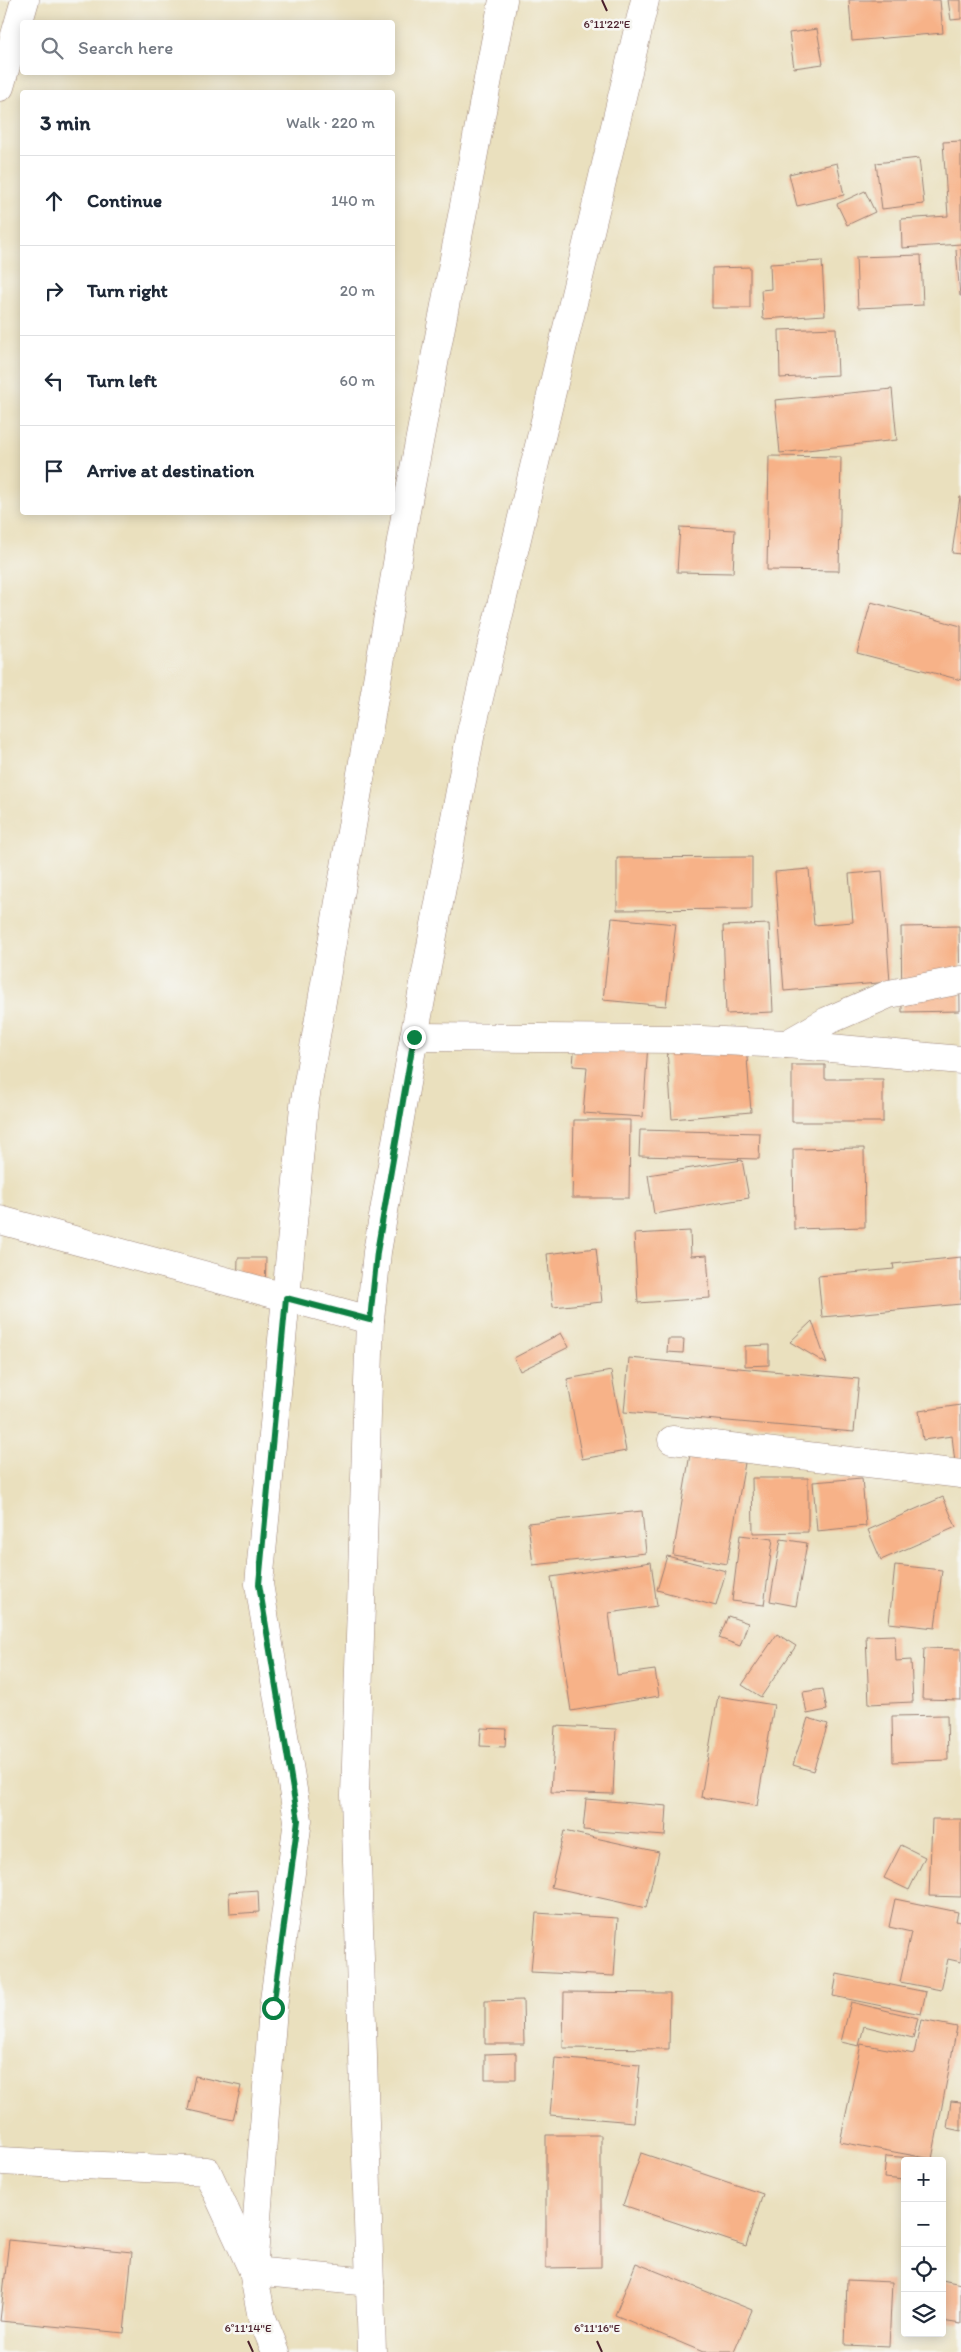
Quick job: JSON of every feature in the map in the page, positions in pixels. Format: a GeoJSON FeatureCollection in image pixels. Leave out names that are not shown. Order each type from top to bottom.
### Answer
{"type":"FeatureCollection","features":[{"type":"Feature","properties":{"kind":"main road"},"geometry":{"type":"LineString","coordinates":[[0,87],[25,0]]}},
{"type":"Feature","properties":{"kind":"main road"},"geometry":{"type":"LineString","coordinates":[[372,2352],[355,1795],[370,1320],[377,1252],[414,1037],[472,732],[645,0]]}},
{"type":"Feature","properties":{"kind":"main road"},"geometry":{"type":"LineString","coordinates":[[253,2272],[273,2008],[298,1820],[259,1584],[304,1106],[340,886],[406,511],[507,4]]}},
{"type":"Feature","properties":{"kind":"main road"},"geometry":{"type":"LineString","coordinates":[[787,1044],[827,1021],[889,994],[961,980]]}},
{"type":"Feature","properties":{"kind":"main road"},"geometry":{"type":"LineString","coordinates":[[414,1037],[681,1039],[787,1044],[961,1060]]}},
{"type":"Feature","properties":{"kind":"main road"},"geometry":{"type":"LineString","coordinates":[[0,1220],[370,1320]]}},
{"type":"Feature","properties":{"kind":"main road"},"geometry":{"type":"LineString","coordinates":[[672,1440],[961,1474]]}},
{"type":"Feature","properties":{"kind":"main road"},"geometry":{"type":"LineString","coordinates":[[0,2161],[207,2171],[253,2272],[262,2318],[276,2352]]}},
{"type":"Feature","properties":{"kind":"main road"},"geometry":{"type":"LineString","coordinates":[[253,2272],[370,2282]]}},
{"type":"Feature","properties":{"kind":"building"},"geometry":{"type":"Polygon","coordinates":[[[849,0],[940,0],[943,33],[852,41],[849,0]]]}},
{"type":"Feature","properties":{"kind":"building"},"geometry":{"type":"Polygon","coordinates":[[[948,0],[961,0],[961,19],[951,20],[948,0]]]}},
{"type":"Feature","properties":{"kind":"building"},"geometry":{"type":"Polygon","coordinates":[[[817,29],[823,64],[794,68],[789,33],[817,29]]]}},
{"type":"Feature","properties":{"kind":"building"},"geometry":{"type":"Polygon","coordinates":[[[961,141],[961,244],[902,248],[901,219],[948,216],[943,142],[961,141]]]}},
{"type":"Feature","properties":{"kind":"building"},"geometry":{"type":"Polygon","coordinates":[[[919,158],[924,204],[882,209],[876,163],[919,158]]]}},
{"type":"Feature","properties":{"kind":"building"},"geometry":{"type":"Polygon","coordinates":[[[837,163],[844,195],[797,206],[789,174],[837,163]]]}},
{"type":"Feature","properties":{"kind":"building"},"geometry":{"type":"Polygon","coordinates":[[[865,191],[875,212],[847,225],[837,204],[865,191]]]}},
{"type":"Feature","properties":{"kind":"building"},"geometry":{"type":"Polygon","coordinates":[[[961,249],[961,296],[960,296],[956,250],[961,249]]]}},
{"type":"Feature","properties":{"kind":"building"},"geometry":{"type":"Polygon","coordinates":[[[921,255],[923,305],[858,308],[856,257],[921,255]]]}},
{"type":"Feature","properties":{"kind":"building"},"geometry":{"type":"Polygon","coordinates":[[[822,261],[825,315],[763,319],[761,290],[771,289],[770,264],[822,261]]]}},
{"type":"Feature","properties":{"kind":"building"},"geometry":{"type":"Polygon","coordinates":[[[750,267],[750,308],[712,308],[712,268],[750,267]]]}},
{"type":"Feature","properties":{"kind":"building"},"geometry":{"type":"Polygon","coordinates":[[[836,328],[838,375],[780,378],[779,330],[836,328]]]}},
{"type":"Feature","properties":{"kind":"building"},"geometry":{"type":"Polygon","coordinates":[[[892,389],[897,440],[780,453],[775,400],[892,389]]]}},
{"type":"Feature","properties":{"kind":"building"},"geometry":{"type":"Polygon","coordinates":[[[769,456],[841,457],[839,571],[767,570],[769,456]]]}},
{"type":"Feature","properties":{"kind":"building"},"geometry":{"type":"Polygon","coordinates":[[[961,497],[961,554],[952,553],[961,497]]]}},
{"type":"Feature","properties":{"kind":"building"},"geometry":{"type":"Polygon","coordinates":[[[680,527],[735,530],[733,573],[677,572],[680,527]]]}},
{"type":"Feature","properties":{"kind":"building"},"geometry":{"type":"Polygon","coordinates":[[[871,602],[961,626],[961,680],[857,653],[871,602]]]}},
{"type":"Feature","properties":{"kind":"building"},"geometry":{"type":"Polygon","coordinates":[[[752,857],[752,909],[617,910],[617,858],[752,857]]]}},
{"type":"Feature","properties":{"kind":"building"},"geometry":{"type":"Polygon","coordinates":[[[809,869],[814,925],[853,922],[849,874],[882,871],[890,982],[784,991],[775,872],[809,869]]]}},
{"type":"Feature","properties":{"kind":"building"},"geometry":{"type":"Polygon","coordinates":[[[612,918],[676,924],[666,1006],[603,1000],[612,918]]]}},
{"type":"Feature","properties":{"kind":"building"},"geometry":{"type":"Polygon","coordinates":[[[769,924],[773,1012],[726,1014],[723,926],[769,924]]]}},
{"type":"Feature","properties":{"kind":"building"},"geometry":{"type":"Polygon","coordinates":[[[959,926],[960,1011],[902,1012],[901,927],[959,926]]]}},
{"type":"Feature","properties":{"kind":"building"},"geometry":{"type":"Polygon","coordinates":[[[575,1039],[648,1044],[643,1117],[583,1113],[587,1067],[573,1066],[575,1039]]]}},
{"type":"Feature","properties":{"kind":"building"},"geometry":{"type":"Polygon","coordinates":[[[746,1044],[751,1112],[672,1119],[667,1050],[746,1044]]]}},
{"type":"Feature","properties":{"kind":"building"},"geometry":{"type":"Polygon","coordinates":[[[792,1065],[825,1065],[825,1079],[883,1079],[883,1122],[792,1122],[792,1065]]]}},
{"type":"Feature","properties":{"kind":"building"},"geometry":{"type":"Polygon","coordinates":[[[574,1120],[630,1120],[629,1198],[572,1198],[574,1120]]]}},
{"type":"Feature","properties":{"kind":"building"},"geometry":{"type":"Polygon","coordinates":[[[640,1130],[760,1133],[759,1159],[639,1156],[640,1130]]]}},
{"type":"Feature","properties":{"kind":"building"},"geometry":{"type":"Polygon","coordinates":[[[864,1148],[865,1227],[794,1229],[793,1149],[864,1148]]]}},
{"type":"Feature","properties":{"kind":"building"},"geometry":{"type":"Polygon","coordinates":[[[742,1160],[749,1198],[654,1214],[648,1175],[742,1160]]]}},
{"type":"Feature","properties":{"kind":"building"},"geometry":{"type":"Polygon","coordinates":[[[690,1231],[691,1256],[707,1255],[710,1298],[638,1303],[634,1234],[690,1231]]]}},
{"type":"Feature","properties":{"kind":"building"},"geometry":{"type":"Polygon","coordinates":[[[596,1248],[602,1302],[553,1307],[547,1254],[596,1248]]]}},
{"type":"Feature","properties":{"kind":"building"},"geometry":{"type":"Polygon","coordinates":[[[961,1257],[961,1304],[822,1317],[818,1276],[894,1269],[893,1264],[961,1257]]]}},
{"type":"Feature","properties":{"kind":"building"},"geometry":{"type":"Polygon","coordinates":[[[238,1258],[266,1258],[265,1293],[237,1293],[238,1258]]]}},
{"type":"Feature","properties":{"kind":"building"},"geometry":{"type":"Polygon","coordinates":[[[812,1321],[827,1364],[790,1342],[812,1321]]]}},
{"type":"Feature","properties":{"kind":"building"},"geometry":{"type":"Polygon","coordinates":[[[561,1333],[569,1347],[520,1371],[514,1358],[561,1333]]]}},
{"type":"Feature","properties":{"kind":"building"},"geometry":{"type":"Polygon","coordinates":[[[668,1339],[684,1339],[683,1353],[667,1352],[668,1339]]]}},
{"type":"Feature","properties":{"kind":"building"},"geometry":{"type":"Polygon","coordinates":[[[769,1345],[769,1365],[745,1366],[745,1346],[769,1345]]]}},
{"type":"Feature","properties":{"kind":"building"},"geometry":{"type":"Polygon","coordinates":[[[629,1358],[859,1379],[854,1432],[624,1412],[629,1358]]]}},
{"type":"Feature","properties":{"kind":"building"},"geometry":{"type":"Polygon","coordinates":[[[611,1371],[626,1451],[582,1459],[567,1379],[611,1371]]]}},
{"type":"Feature","properties":{"kind":"building"},"geometry":{"type":"Polygon","coordinates":[[[961,1405],[961,1463],[955,1463],[952,1436],[923,1440],[919,1411],[961,1405]]]}},
{"type":"Feature","properties":{"kind":"building"},"geometry":{"type":"Polygon","coordinates":[[[690,1454],[745,1463],[727,1564],[673,1555],[690,1454]]]}},
{"type":"Feature","properties":{"kind":"building"},"geometry":{"type":"Polygon","coordinates":[[[752,1478],[808,1478],[808,1532],[753,1533],[752,1478]]]}},
{"type":"Feature","properties":{"kind":"building"},"geometry":{"type":"Polygon","coordinates":[[[862,1478],[866,1526],[817,1531],[813,1482],[862,1478]]]}},
{"type":"Feature","properties":{"kind":"building"},"geometry":{"type":"Polygon","coordinates":[[[943,1497],[956,1527],[881,1560],[868,1530],[943,1497]]]}},
{"type":"Feature","properties":{"kind":"building"},"geometry":{"type":"Polygon","coordinates":[[[642,1511],[646,1553],[533,1565],[528,1523],[642,1511]]]}},
{"type":"Feature","properties":{"kind":"building"},"geometry":{"type":"Polygon","coordinates":[[[740,1535],[773,1539],[764,1605],[732,1601],[740,1535]]]}},
{"type":"Feature","properties":{"kind":"building"},"geometry":{"type":"Polygon","coordinates":[[[781,1539],[807,1543],[796,1606],[770,1601],[781,1539]]]}},
{"type":"Feature","properties":{"kind":"building"},"geometry":{"type":"Polygon","coordinates":[[[667,1556],[726,1571],[716,1606],[657,1590],[667,1556]]]}},
{"type":"Feature","properties":{"kind":"building"},"geometry":{"type":"Polygon","coordinates":[[[651,1562],[657,1606],[609,1613],[617,1675],[655,1670],[659,1696],[571,1711],[551,1577],[651,1562]]]}},
{"type":"Feature","properties":{"kind":"building"},"geometry":{"type":"Polygon","coordinates":[[[895,1565],[942,1570],[935,1628],[889,1623],[895,1565]]]}},
{"type":"Feature","properties":{"kind":"building"},"geometry":{"type":"Polygon","coordinates":[[[728,1616],[748,1623],[740,1646],[719,1638],[728,1616]]]}},
{"type":"Feature","properties":{"kind":"building"},"geometry":{"type":"Polygon","coordinates":[[[777,1634],[796,1646],[761,1697],[742,1685],[777,1634]]]}},
{"type":"Feature","properties":{"kind":"building"},"geometry":{"type":"Polygon","coordinates":[[[895,1635],[896,1661],[911,1660],[913,1702],[869,1704],[866,1636],[895,1635]]]}},
{"type":"Feature","properties":{"kind":"building"},"geometry":{"type":"Polygon","coordinates":[[[924,1648],[961,1649],[961,1700],[922,1699],[924,1648]]]}},
{"type":"Feature","properties":{"kind":"building"},"geometry":{"type":"Polygon","coordinates":[[[823,1689],[827,1710],[807,1714],[803,1692],[823,1689]]]}},
{"type":"Feature","properties":{"kind":"building"},"geometry":{"type":"Polygon","coordinates":[[[718,1696],[774,1705],[757,1806],[701,1797],[718,1696]]]}},
{"type":"Feature","properties":{"kind":"building"},"geometry":{"type":"Polygon","coordinates":[[[947,1715],[948,1760],[893,1762],[892,1716],[947,1715]]]}},
{"type":"Feature","properties":{"kind":"building"},"geometry":{"type":"Polygon","coordinates":[[[808,1718],[828,1724],[813,1771],[793,1765],[808,1718]]]}},
{"type":"Feature","properties":{"kind":"building"},"geometry":{"type":"Polygon","coordinates":[[[555,1726],[616,1729],[613,1794],[551,1792],[555,1726]]]}},
{"type":"Feature","properties":{"kind":"building"},"geometry":{"type":"Polygon","coordinates":[[[481,1728],[506,1729],[505,1747],[480,1746],[481,1728]]]}},
{"type":"Feature","properties":{"kind":"building"},"geometry":{"type":"Polygon","coordinates":[[[586,1799],[667,1806],[665,1836],[583,1830],[586,1799]]]}},
{"type":"Feature","properties":{"kind":"building"},"geometry":{"type":"Polygon","coordinates":[[[932,1819],[961,1819],[961,1897],[929,1896],[932,1819]]]}},
{"type":"Feature","properties":{"kind":"building"},"geometry":{"type":"Polygon","coordinates":[[[564,1831],[659,1852],[646,1908],[551,1887],[564,1831]]]}},
{"type":"Feature","properties":{"kind":"building"},"geometry":{"type":"Polygon","coordinates":[[[901,1845],[925,1857],[909,1890],[884,1878],[901,1845]]]}},
{"type":"Feature","properties":{"kind":"building"},"geometry":{"type":"Polygon","coordinates":[[[258,1890],[259,1912],[230,1914],[229,1892],[258,1890]]]}},
{"type":"Feature","properties":{"kind":"building"},"geometry":{"type":"Polygon","coordinates":[[[895,1899],[958,1912],[956,1921],[961,1922],[961,1962],[948,1959],[941,1990],[900,1982],[911,1932],[889,1927],[895,1899]]]}},
{"type":"Feature","properties":{"kind":"building"},"geometry":{"type":"Polygon","coordinates":[[[536,1913],[618,1918],[614,1976],[531,1972],[536,1913]]]}},
{"type":"Feature","properties":{"kind":"building"},"geometry":{"type":"Polygon","coordinates":[[[837,1974],[926,1992],[921,2014],[833,1996],[837,1974]]]}},
{"type":"Feature","properties":{"kind":"building"},"geometry":{"type":"Polygon","coordinates":[[[564,1992],[670,1993],[669,2049],[563,2048],[564,1992]]]}},
{"type":"Feature","properties":{"kind":"building"},"geometry":{"type":"Polygon","coordinates":[[[523,2000],[524,2044],[485,2044],[485,2001],[523,2000]]]}},
{"type":"Feature","properties":{"kind":"building"},"geometry":{"type":"Polygon","coordinates":[[[851,2002],[918,2018],[913,2038],[864,2026],[859,2046],[841,2042],[851,2002]]]}},
{"type":"Feature","properties":{"kind":"building"},"geometry":{"type":"Polygon","coordinates":[[[921,2020],[957,2027],[932,2157],[921,2157],[840,2142],[861,2044],[914,2054],[921,2020]]]}},
{"type":"Feature","properties":{"kind":"building"},"geometry":{"type":"Polygon","coordinates":[[[516,2053],[516,2079],[485,2079],[485,2054],[516,2053]]]}},
{"type":"Feature","properties":{"kind":"building"},"geometry":{"type":"Polygon","coordinates":[[[555,2058],[640,2065],[634,2122],[550,2115],[555,2058]]]}},
{"type":"Feature","properties":{"kind":"building"},"geometry":{"type":"Polygon","coordinates":[[[195,2076],[241,2086],[233,2120],[188,2110],[195,2076]]]}},
{"type":"Feature","properties":{"kind":"building"},"geometry":{"type":"Polygon","coordinates":[[[951,2101],[961,2102],[961,2131],[947,2128],[951,2101]]]}},
{"type":"Feature","properties":{"kind":"building"},"geometry":{"type":"Polygon","coordinates":[[[546,2135],[601,2135],[601,2267],[546,2268],[546,2135]]]}},
{"type":"Feature","properties":{"kind":"building"},"geometry":{"type":"Polygon","coordinates":[[[641,2153],[763,2194],[746,2246],[623,2205],[641,2153]]]}},
{"type":"Feature","properties":{"kind":"building"},"geometry":{"type":"Polygon","coordinates":[[[886,2156],[901,2157],[901,2180],[884,2178],[886,2156]]]}},
{"type":"Feature","properties":{"kind":"building"},"geometry":{"type":"Polygon","coordinates":[[[9,2240],[132,2252],[124,2333],[0,2321],[9,2240]]]}},
{"type":"Feature","properties":{"kind":"building"},"geometry":{"type":"Polygon","coordinates":[[[636,2263],[752,2310],[734,2352],[703,2352],[615,2315],[636,2263]]]}},
{"type":"Feature","properties":{"kind":"building"},"geometry":{"type":"Polygon","coordinates":[[[847,2280],[892,2282],[889,2347],[845,2345],[847,2280]]]}},
{"type":"Feature","properties":{"kind":"building"},"geometry":{"type":"Polygon","coordinates":[[[946,2281],[961,2284],[961,2324],[946,2322],[946,2281]]]}},
{"type":"Feature","properties":{"kind":"route"},"geometry":{"type":"LineString","coordinates":[[273,2008],[298,1820],[259,1584],[286,1298],[370,1320],[377,1252],[414,1037]]}}]}
